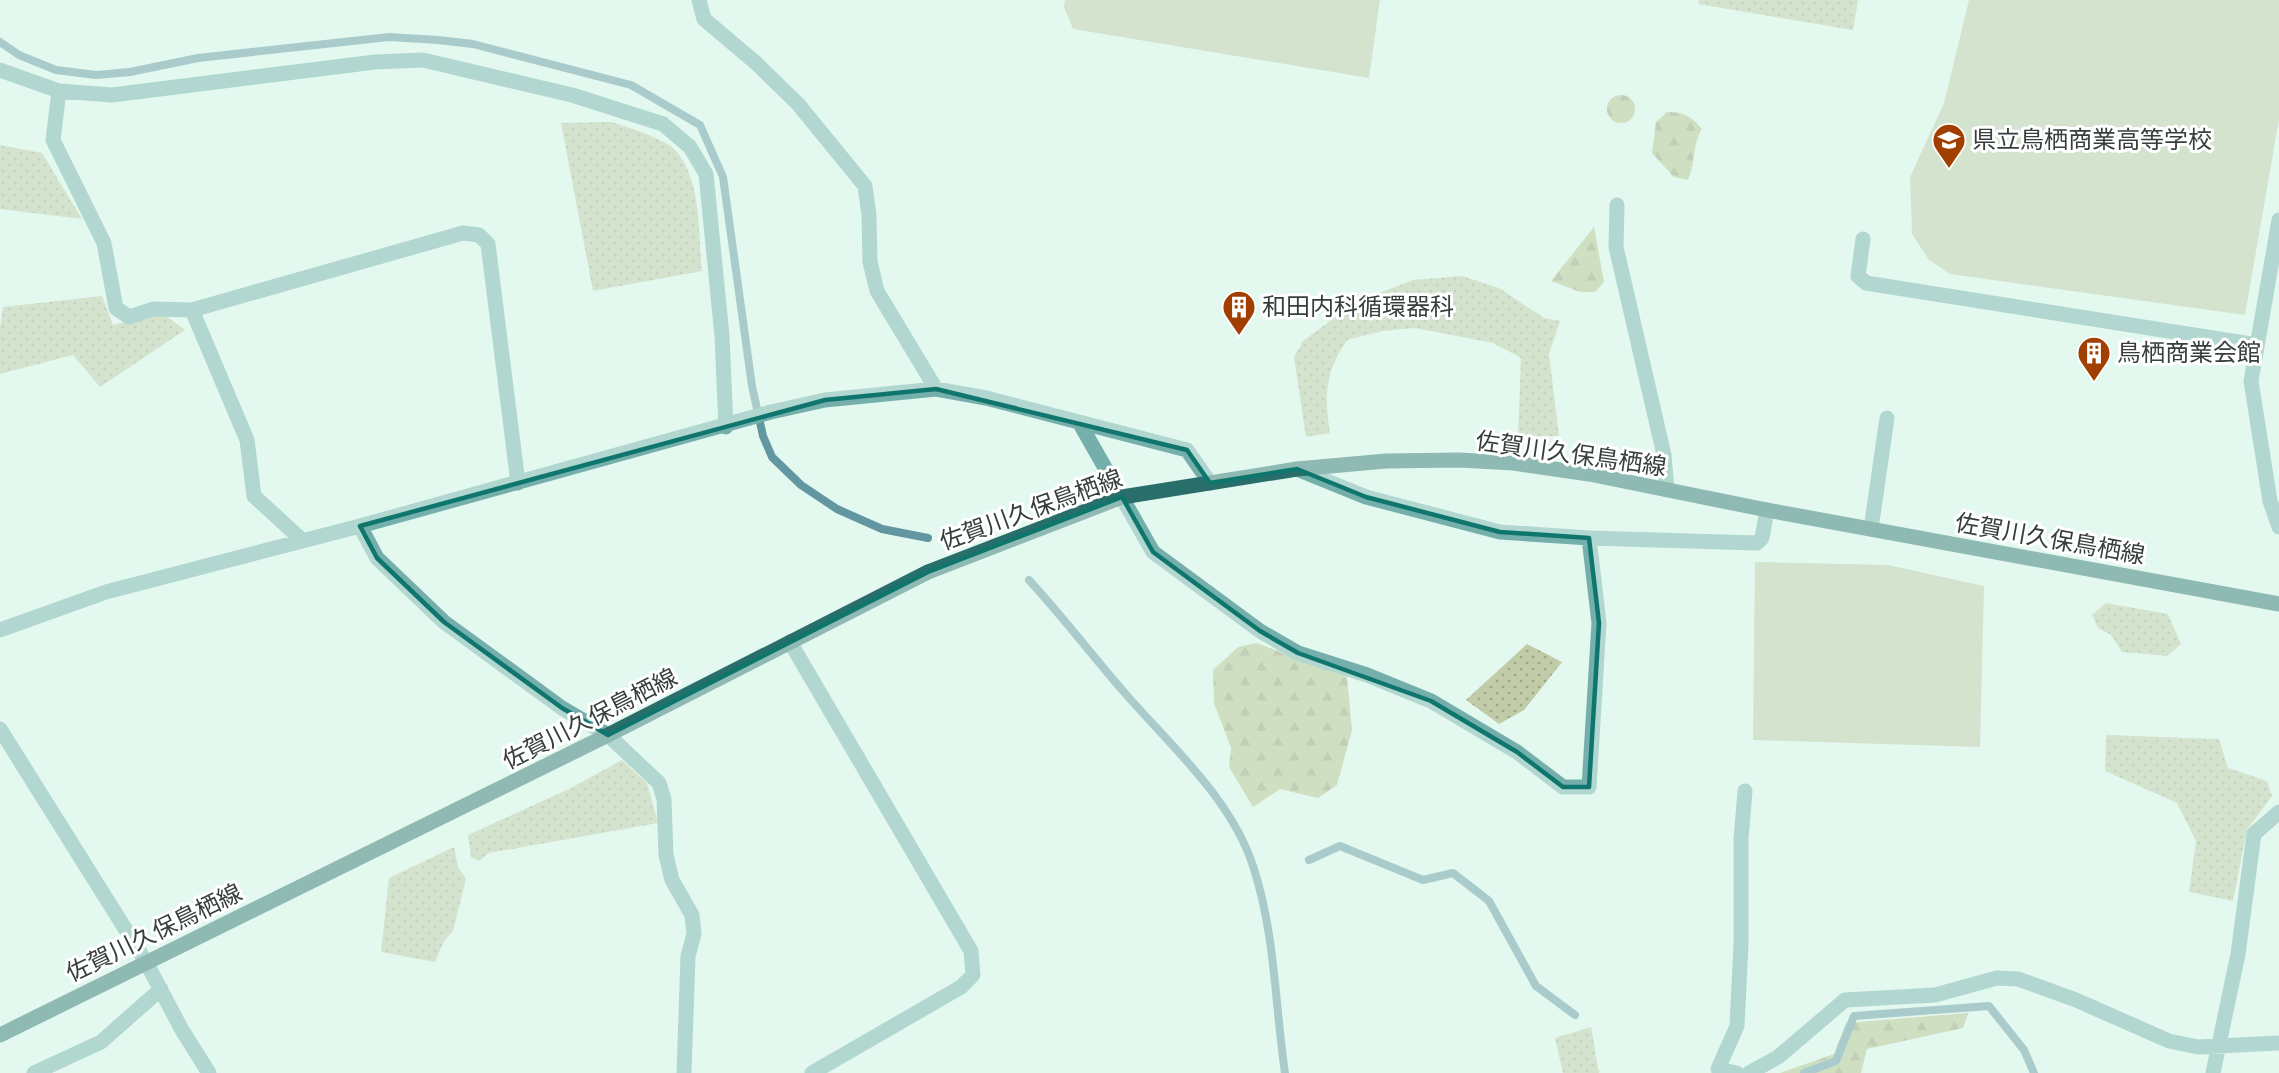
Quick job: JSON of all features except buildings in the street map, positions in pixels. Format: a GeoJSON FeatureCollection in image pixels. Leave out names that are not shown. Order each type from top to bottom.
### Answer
{"type":"FeatureCollection","features":[{"type":"Feature","properties":{"kind":"main road","name":"佐賀川久保鳥栖線"},"geometry":{"type":"LineString","coordinates":[[0,1035],[608,735],[928,572],[1122,497],[1297,469],[1386,461],[1459,460],[1513,464],[1589,474],[1767,510],[2279,604]]}},
{"type":"Feature","properties":{"kind":"street"},"geometry":{"type":"LineString","coordinates":[[699,0],[704,19],[756,63],[798,104],[865,186],[869,215],[870,262],[877,291],[936,389]]}},
{"type":"Feature","properties":{"kind":"street"},"geometry":{"type":"LineString","coordinates":[[0,70],[59,91],[112,95],[375,62],[423,60],[572,95],[663,124],[690,147],[706,174],[731,425]]}},
{"type":"Feature","properties":{"kind":"street"},"geometry":{"type":"LineString","coordinates":[[59,91],[53,141],[104,243],[116,308],[129,316],[153,309],[192,310],[463,233],[478,235],[488,244],[518,483]]}},
{"type":"Feature","properties":{"kind":"street"},"geometry":{"type":"LineString","coordinates":[[1617,205],[1616,247],[1664,455],[1667,490]]}},
{"type":"Feature","properties":{"kind":"street"},"geometry":{"type":"LineString","coordinates":[[2279,220],[2251,381],[2270,501],[2279,527]]}},
{"type":"Feature","properties":{"kind":"street"},"geometry":{"type":"LineString","coordinates":[[1863,239],[1858,276],[1866,283],[2257,345]]}},
{"type":"Feature","properties":{"kind":"street"},"geometry":{"type":"LineString","coordinates":[[192,310],[247,440],[254,496],[303,541]]}},
{"type":"Feature","properties":{"kind":"street"},"geometry":{"type":"LineString","coordinates":[[0,630],[106,592],[360,526],[731,425],[771,412],[825,400],[936,389],[986,398],[1187,450],[1210,483]]}},
{"type":"Feature","properties":{"kind":"street"},"geometry":{"type":"LineString","coordinates":[[1871,529],[1887,418]]}},
{"type":"Feature","properties":{"kind":"street"},"geometry":{"type":"LineString","coordinates":[[1080,422],[1153,552],[1260,632],[1298,653],[1367,675],[1431,701],[1517,752],[1563,787],[1589,787],[1599,623],[1589,538]]}},
{"type":"Feature","properties":{"kind":"street"},"geometry":{"type":"LineString","coordinates":[[1297,469],[1366,497],[1500,532],[1589,538],[1757,543],[1762,538],[1767,510]]}},
{"type":"Feature","properties":{"kind":"street"},"geometry":{"type":"LineString","coordinates":[[360,526],[377,558],[444,622],[562,708],[608,735],[659,783],[664,799],[663,826],[670,872],[692,915],[694,934],[688,956],[684,1073]]}},
{"type":"Feature","properties":{"kind":"street"},"geometry":{"type":"LineString","coordinates":[[790,642],[971,951],[973,975],[961,987],[812,1073]]}},
{"type":"Feature","properties":{"kind":"street"},"geometry":{"type":"LineString","coordinates":[[0,729],[146,962],[209,1073]]}},
{"type":"Feature","properties":{"kind":"street"},"geometry":{"type":"LineString","coordinates":[[1737,1073],[1718,1069],[1737,1026],[1741,944],[1741,839],[1745,791]]}},
{"type":"Feature","properties":{"kind":"street"},"geometry":{"type":"LineString","coordinates":[[2213,1073],[2238,954],[2254,834],[2279,812]]}},
{"type":"Feature","properties":{"kind":"street"},"geometry":{"type":"LineString","coordinates":[[1749,1073],[1779,1057],[1845,1000],[1935,995],[1997,978],[2018,979],[2076,1000],[2169,1041],[2198,1047],[2279,1043]]}},
{"type":"Feature","properties":{"kind":"street"},"geometry":{"type":"LineString","coordinates":[[34,1073],[100,1042],[161,989]]}},
{"type":"Feature","properties":{"kind":"highlighted area"},"geometry":{"type":"Polygon","coordinates":[[[936,389],[1187,450],[1210,483],[1297,469],[1366,497],[1500,532],[1589,538],[1599,623],[1589,787],[1563,787],[1517,752],[1431,701],[1298,653],[1260,631],[1153,552],[1122,497],[928,572],[608,735],[562,708],[444,622],[377,558],[360,526],[825,400],[936,389]]]}},
{"type":"Feature","properties":{"kind":"green space"},"geometry":{"type":"Polygon","coordinates":[[[1065,0],[1380,0],[1369,78],[1073,29],[1064,7],[1065,0]]]}},
{"type":"Feature","properties":{"kind":"green space"},"geometry":{"type":"Polygon","coordinates":[[[1699,0],[1858,0],[1853,30],[1698,4],[1699,0]]]}},
{"type":"Feature","properties":{"kind":"green space"},"geometry":{"type":"Polygon","coordinates":[[[1969,0],[2279,0],[2279,119],[2245,315],[1950,274],[1929,260],[1912,234],[1910,177],[1944,103],[1969,0]]]}},
{"type":"Feature","properties":{"kind":"green space"},"geometry":{"type":"Polygon","coordinates":[[[1621,95],[1631,99],[1635,109],[1631,119],[1621,123],[1611,119],[1607,109],[1611,99],[1621,95]]]}},
{"type":"Feature","properties":{"kind":"green space"},"geometry":{"type":"Polygon","coordinates":[[[1667,112],[1687,116],[1702,129],[1688,180],[1674,177],[1652,153],[1656,122],[1667,112]]]}},
{"type":"Feature","properties":{"kind":"green space"},"geometry":{"type":"Polygon","coordinates":[[[612,122],[671,146],[684,163],[695,192],[702,271],[593,291],[561,123],[612,122]]]}},
{"type":"Feature","properties":{"kind":"green space"},"geometry":{"type":"Polygon","coordinates":[[[0,145],[42,153],[82,219],[0,209],[0,145]]]}},
{"type":"Feature","properties":{"kind":"green space"},"geometry":{"type":"Polygon","coordinates":[[[1594,227],[1604,282],[1595,292],[1580,292],[1551,281],[1594,227]]]}},
{"type":"Feature","properties":{"kind":"green space"},"geometry":{"type":"Polygon","coordinates":[[[1462,276],[1499,288],[1544,318],[1560,321],[1549,354],[1559,436],[1518,436],[1521,358],[1493,343],[1415,328],[1382,331],[1347,340],[1330,373],[1327,407],[1330,433],[1306,437],[1294,357],[1303,341],[1356,302],[1413,280],[1462,276]]]}},
{"type":"Feature","properties":{"kind":"green space"},"geometry":{"type":"Polygon","coordinates":[[[102,296],[113,325],[162,313],[185,330],[100,387],[73,355],[0,374],[0,328],[3,307],[102,296]]]}},
{"type":"Feature","properties":{"kind":"green space"},"geometry":{"type":"Polygon","coordinates":[[[1755,562],[1888,565],[1984,586],[1980,747],[1753,740],[1755,562]]]}},
{"type":"Feature","properties":{"kind":"green space"},"geometry":{"type":"Polygon","coordinates":[[[2106,603],[2168,614],[2181,644],[2167,656],[2122,652],[2111,635],[2098,628],[2092,615],[2106,603]]]}},
{"type":"Feature","properties":{"kind":"green space"},"geometry":{"type":"Polygon","coordinates":[[[1257,643],[1347,677],[1352,730],[1337,785],[1318,798],[1280,789],[1253,807],[1229,767],[1231,748],[1214,703],[1213,670],[1238,647],[1257,643]]]}},
{"type":"Feature","properties":{"kind":"green space"},"geometry":{"type":"Polygon","coordinates":[[[1527,644],[1562,662],[1524,710],[1499,724],[1466,700],[1527,644]]]}},
{"type":"Feature","properties":{"kind":"green space"},"geometry":{"type":"Polygon","coordinates":[[[2106,735],[2219,739],[2228,768],[2267,781],[2272,796],[2247,830],[2233,901],[2189,892],[2196,841],[2177,803],[2105,771],[2106,735]]]}},
{"type":"Feature","properties":{"kind":"green space"},"geometry":{"type":"Polygon","coordinates":[[[622,760],[647,783],[658,823],[489,853],[479,861],[471,857],[468,835],[571,788],[622,760]]]}},
{"type":"Feature","properties":{"kind":"green space"},"geometry":{"type":"Polygon","coordinates":[[[454,847],[458,867],[466,879],[453,931],[444,941],[435,962],[381,952],[389,878],[454,847]]]}},
{"type":"Feature","properties":{"kind":"green space"},"geometry":{"type":"Polygon","coordinates":[[[1968,1013],[1963,1028],[1867,1049],[1861,1073],[1780,1073],[1834,1054],[1846,1023],[1968,1013]]]}},
{"type":"Feature","properties":{"kind":"green space"},"geometry":{"type":"Polygon","coordinates":[[[1591,1027],[1599,1073],[1563,1073],[1555,1038],[1591,1027]]]}},
{"type":"Feature","properties":{"kind":"waterway"},"geometry":{"type":"LineString","coordinates":[[0,42],[19,55],[56,70],[96,75],[130,72],[198,58],[389,37],[438,40],[473,44],[631,85],[700,125],[723,177],[752,386],[763,436],[772,457],[801,485],[837,509],[882,529],[928,538]]}},
{"type":"Feature","properties":{"kind":"waterway"},"geometry":{"type":"LineString","coordinates":[[1029,580],[1123,691],[1197,773],[1230,817],[1243,841],[1253,866],[1266,917],[1285,1073]]}},
{"type":"Feature","properties":{"kind":"waterway"},"geometry":{"type":"LineString","coordinates":[[1309,860],[1340,846],[1423,880],[1453,873],[1489,901],[1536,986],[1575,1015]]}},
{"type":"Feature","properties":{"kind":"waterway"},"geometry":{"type":"LineString","coordinates":[[1804,1073],[1836,1061],[1854,1016],[1989,1006],[2024,1050],[2034,1073]]}},
{"type":"Feature","properties":{"kind":"place","name":"県立鳥栖商業高等学校"},"geometry":{"type":"Point","coordinates":[1949,169]}},
{"type":"Feature","properties":{"kind":"place","name":"和田内科循環器科"},"geometry":{"type":"Point","coordinates":[1239,336]}},
{"type":"Feature","properties":{"kind":"place","name":"鳥栖商業会館"},"geometry":{"type":"Point","coordinates":[2094,382]}}]}
